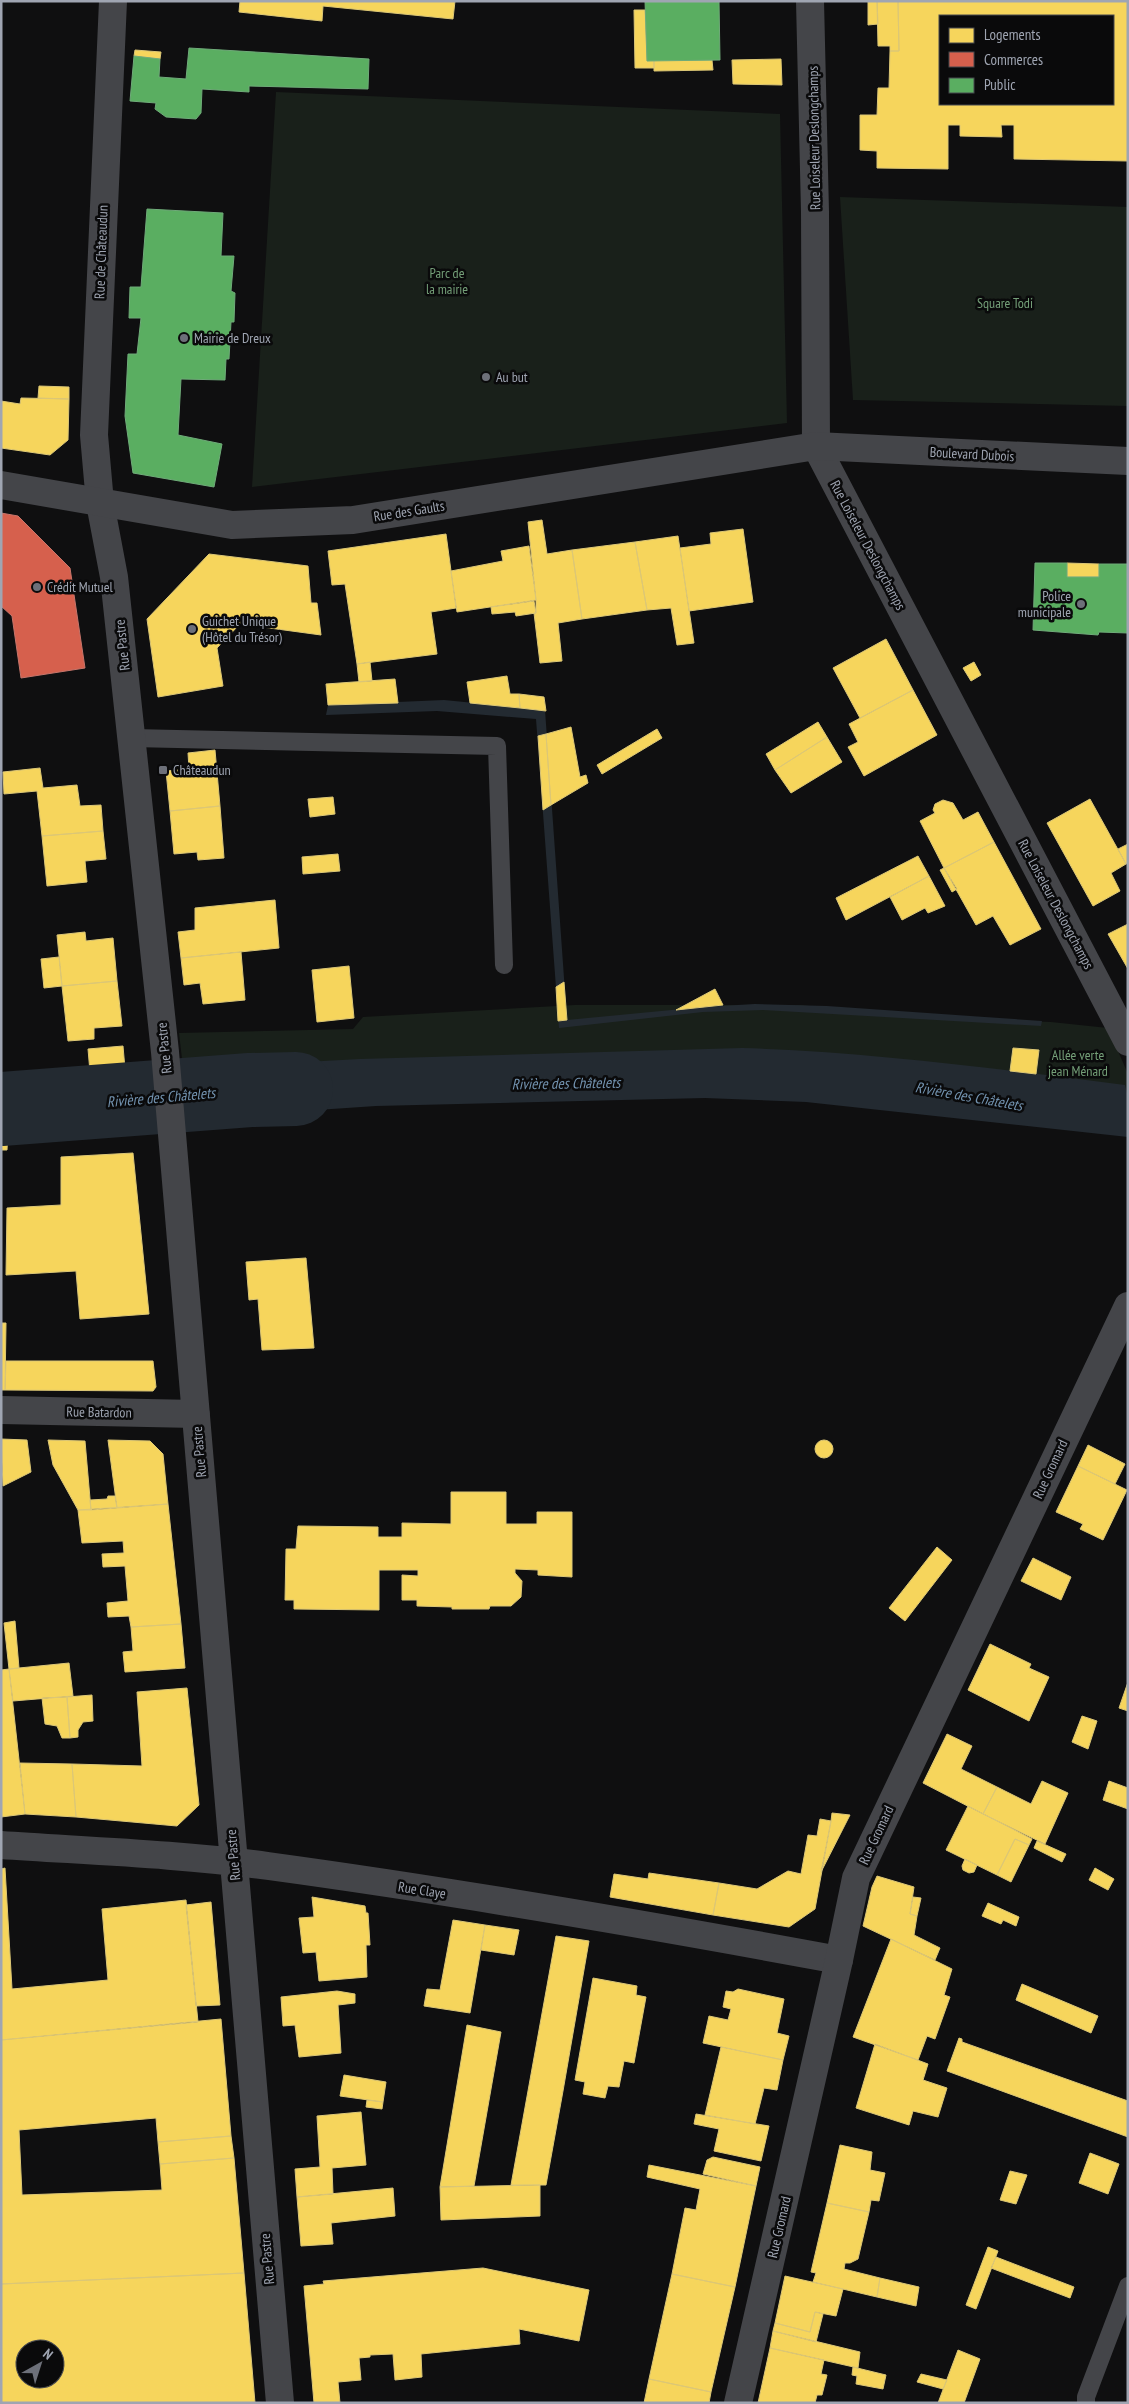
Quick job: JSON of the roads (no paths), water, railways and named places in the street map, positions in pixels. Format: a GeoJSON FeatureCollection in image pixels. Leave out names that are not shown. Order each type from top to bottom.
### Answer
{"type":"FeatureCollection","features":[{"type":"Feature","properties":{"kind":"street","name":"Rue de Châteaudun"},"geometry":{"type":"LineString","coordinates":[[100,502],[94,435],[113,1]]}},
{"type":"Feature","properties":{"kind":"street","name":"Rue Loiseleur Deslongchamps"},"geometry":{"type":"LineString","coordinates":[[810,1],[815,212],[816,446],[1127,1039]]}},
{"type":"Feature","properties":{"kind":"street","name":"Rue des Gaults"},"geometry":{"type":"LineString","coordinates":[[1,485],[232,525],[353,520],[816,446]]}},
{"type":"Feature","properties":{"kind":"street","name":"Boulevard Dubois"},"geometry":{"type":"LineString","coordinates":[[816,446],[1128,462]]}},
{"type":"Feature","properties":{"kind":"street","name":"Rue Pastre"},"geometry":{"type":"LineString","coordinates":[[100,502],[114,577],[165,1052],[280,2403]]}},
{"type":"Feature","properties":{"kind":"street","name":"Rue Gromard"},"geometry":{"type":"LineString","coordinates":[[738,2403],[856,1878],[1128,1306]]}},
{"type":"Feature","properties":{"kind":"street","name":"Rue Batardon"},"geometry":{"type":"LineString","coordinates":[[1,1410],[196,1414]]}},
{"type":"Feature","properties":{"kind":"street","name":"Rue Claye"},"geometry":{"type":"LineString","coordinates":[[1,1845],[201,1858],[266,1866],[626,1921],[839,1960]]}},
{"type":"Feature","properties":{"kind":"lane"},"geometry":{"type":"LineString","coordinates":[[132,738],[497,746],[504,965]]}},
{"type":"Feature","properties":{"kind":"lane"},"geometry":{"type":"LineString","coordinates":[[1086,2403],[1086,2397],[1128,2286]]}},
{"type":"Feature","properties":{"kind":"water"},"geometry":{"type":"Polygon","coordinates":[[[444,700],[545,710],[567,1020],[755,1004],[827,1006],[1042,1021],[1041,1026],[763,1010],[703,1012],[559,1028],[536,719],[437,711],[326,715],[328,705],[444,700]]]}},
{"type":"Feature","properties":{"kind":"water"},"geometry":{"type":"Polygon","coordinates":[[[742,1048],[886,1057],[1125,1085],[1128,1097],[1128,1137],[806,1102],[705,1098],[376,1106],[196,1118],[191,1068],[360,1059],[742,1048]]]}},
{"type":"Feature","properties":{"kind":"water"},"geometry":{"type":"Polygon","coordinates":[[[126,1076],[131,1125],[1,1131],[1,1085],[126,1076]]]}},
{"type":"Feature","properties":{"kind":"waterway","name":"Rivière des Châtelets"},"geometry":{"type":"LineString","coordinates":[[1,1109],[250,1090],[296,1089]]}},
{"type":"Feature","properties":{"kind":"place","name":"Mairie de Dreux"},"geometry":{"type":"Point","coordinates":[184,338]}},
{"type":"Feature","properties":{"kind":"place","name":"Au but"},"geometry":{"type":"Point","coordinates":[486,377]}},
{"type":"Feature","properties":{"kind":"place","name":"Crédit Mutuel"},"geometry":{"type":"Point","coordinates":[37,587]}},
{"type":"Feature","properties":{"kind":"place","name":"Police municipale"},"geometry":{"type":"Point","coordinates":[1081,604]}},
{"type":"Feature","properties":{"kind":"place","name":"Guichet Unique (Hôtel du Trésor)"},"geometry":{"type":"Point","coordinates":[192,629]}},
{"type":"Feature","properties":{"kind":"place","name":"Châteaudun"},"geometry":{"type":"Point","coordinates":[163,770]}},
{"type":"Feature","properties":{"kind":"park label","name":"Parc de la mairie"},"geometry":{"type":"Point","coordinates":[447,282]}},
{"type":"Feature","properties":{"kind":"park label","name":"Square Todi"},"geometry":{"type":"Point","coordinates":[1005,303]}},
{"type":"Feature","properties":{"kind":"park label","name":"Allée verte jean Ménard"},"geometry":{"type":"Point","coordinates":[1078,1064]}}]}
